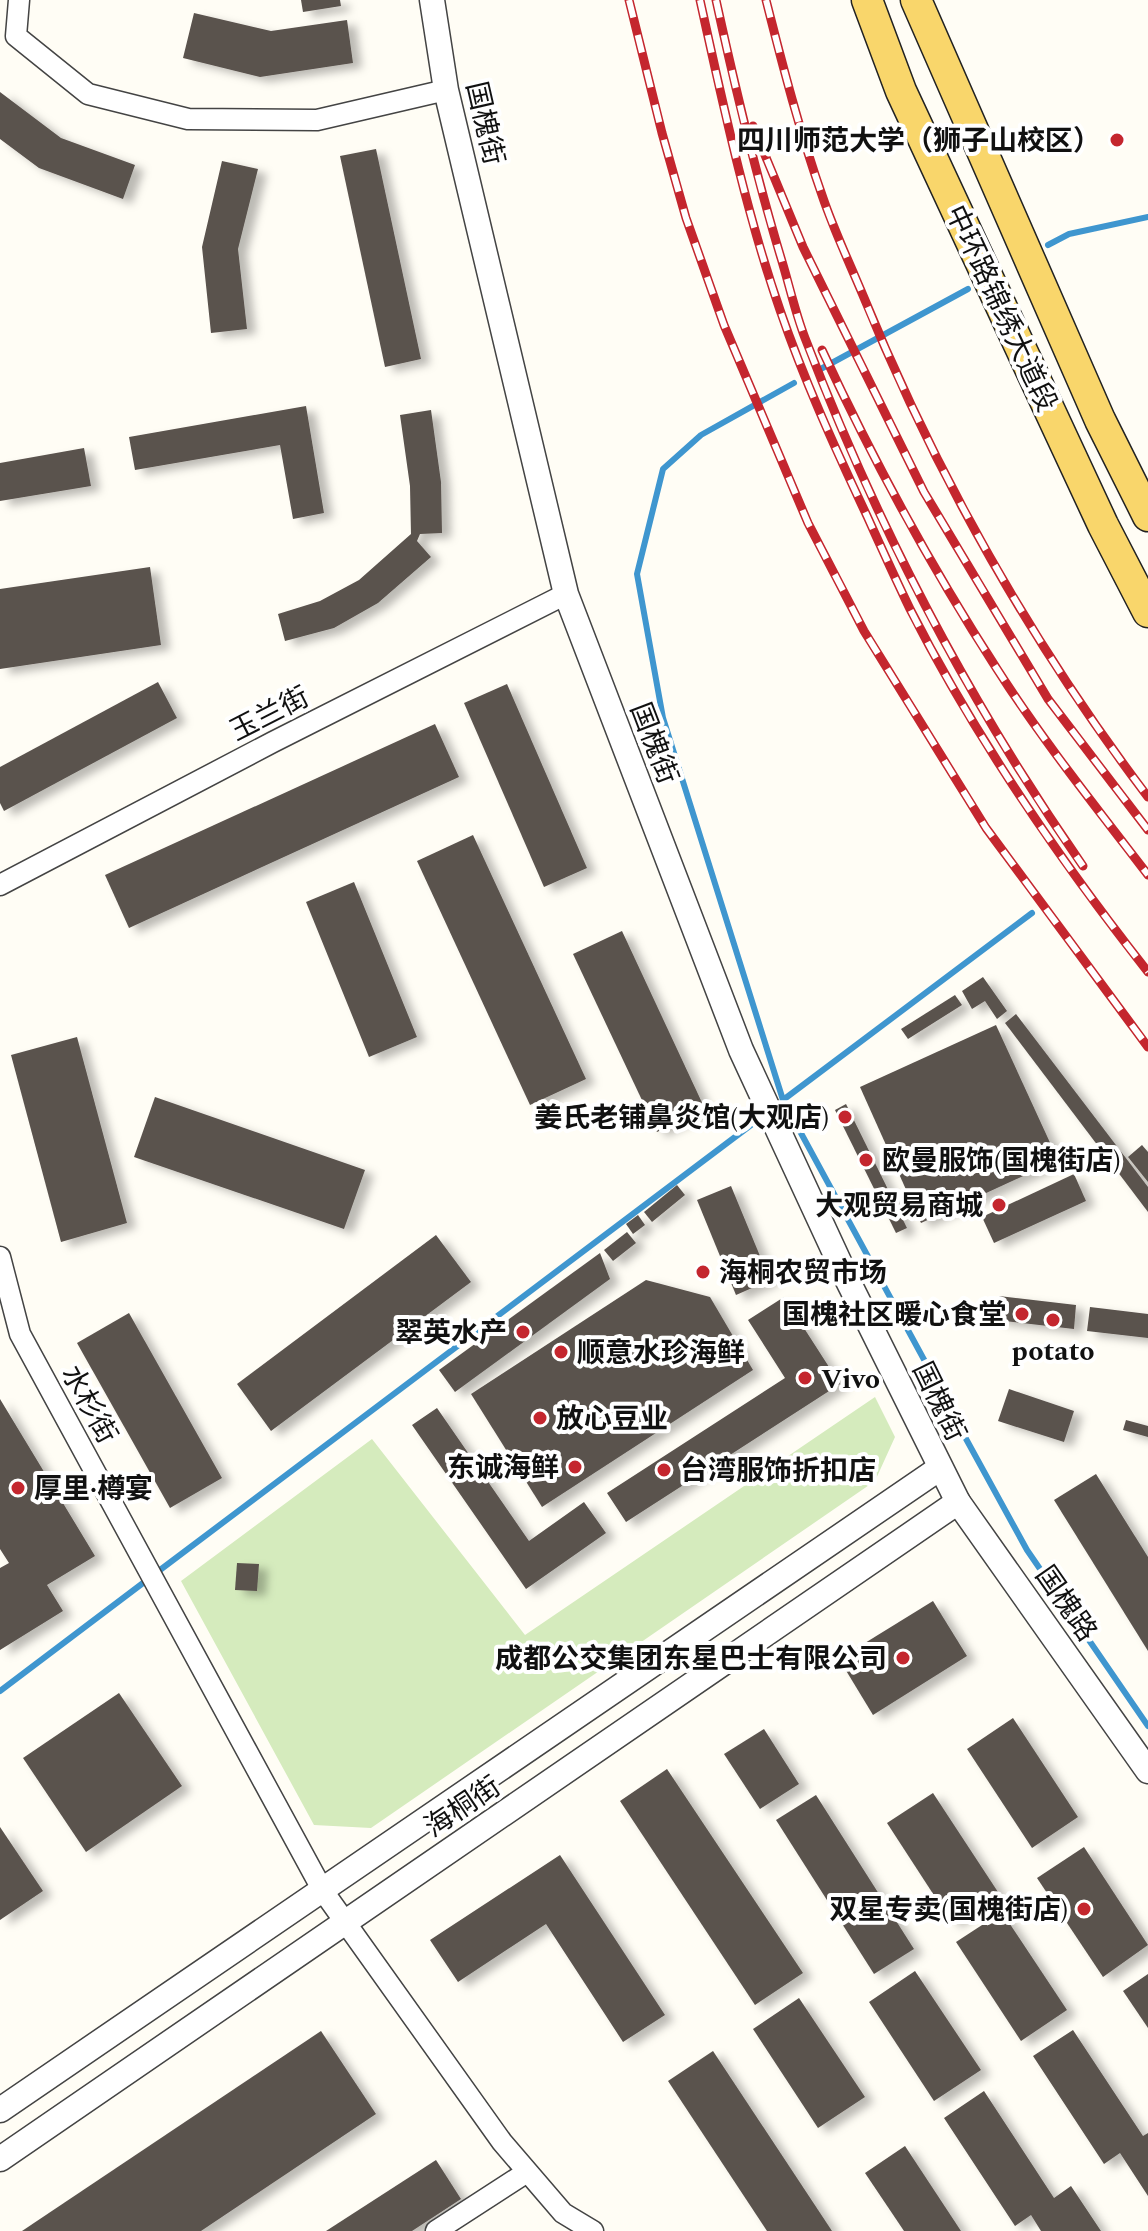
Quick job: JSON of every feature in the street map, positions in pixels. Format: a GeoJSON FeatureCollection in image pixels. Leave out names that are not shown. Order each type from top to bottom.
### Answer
{"type":"FeatureCollection","features":[{"type":"Feature","properties":{"kind":"main road","name":"中环路锦绣大道段"},"geometry":{"type":"LineString","coordinates":[[867,0],[901,91],[1103,525],[1148,612]]}},
{"type":"Feature","properties":{"kind":"main road","name":"中环路锦绣大道段"},"geometry":{"type":"LineString","coordinates":[[916,0],[1100,420],[1148,516]]}},
{"type":"Feature","properties":{"kind":"street"},"geometry":{"type":"LineString","coordinates":[[19,0],[16,36],[88,94],[188,119],[317,120],[446,90]]}},
{"type":"Feature","properties":{"kind":"street","name":"国槐街"},"geometry":{"type":"LineString","coordinates":[[432,0],[446,90],[566,594],[741,1050],[848,1281],[940,1468]]}},
{"type":"Feature","properties":{"kind":"street","name":"玉兰街"},"geometry":{"type":"LineString","coordinates":[[0,885],[566,594]]}},
{"type":"Feature","properties":{"kind":"street","name":"水杉街"},"geometry":{"type":"LineString","coordinates":[[0,1257],[20,1334],[323,1891],[502,2142],[563,2213],[593,2231]]}},
{"type":"Feature","properties":{"kind":"street","name":"国槐路"},"geometry":{"type":"LineString","coordinates":[[940,1468],[958,1502],[1148,1771]]}},
{"type":"Feature","properties":{"kind":"street","name":"海桐街"},"geometry":{"type":"LineString","coordinates":[[0,2110],[940,1468]]}},
{"type":"Feature","properties":{"kind":"street","name":"海桐街"},"geometry":{"type":"LineString","coordinates":[[0,2159],[958,1502]]}},
{"type":"Feature","properties":{"kind":"street"},"geometry":{"type":"LineString","coordinates":[[436,2231],[527,2172]]}},
{"type":"Feature","properties":{"kind":"green space"},"geometry":{"type":"Polygon","coordinates":[[[875,1397],[895,1437],[875,1481],[371,1828],[314,1825],[181,1581],[372,1439],[525,1635],[875,1397]]]}},
{"type":"Feature","properties":{"kind":"building"},"geometry":{"type":"Polygon","coordinates":[[[301,0],[340,0],[341,6],[303,12],[301,0]]]}},
{"type":"Feature","properties":{"kind":"building"},"geometry":{"type":"Polygon","coordinates":[[[194,13],[271,31],[347,20],[353,63],[260,77],[183,58],[194,13]]]}},
{"type":"Feature","properties":{"kind":"building"},"geometry":{"type":"Polygon","coordinates":[[[0,92],[61,138],[135,165],[123,199],[39,168],[0,139],[0,92]]]}},
{"type":"Feature","properties":{"kind":"building"},"geometry":{"type":"Polygon","coordinates":[[[376,149],[421,359],[385,367],[340,156],[376,149]]]}},
{"type":"Feature","properties":{"kind":"building"},"geometry":{"type":"Polygon","coordinates":[[[222,161],[258,169],[238,249],[247,329],[211,333],[202,247],[222,161]]]}},
{"type":"Feature","properties":{"kind":"building"},"geometry":{"type":"Polygon","coordinates":[[[306,406],[324,513],[293,519],[280,445],[135,470],[129,437],[306,406]]]}},
{"type":"Feature","properties":{"kind":"building"},"geometry":{"type":"Polygon","coordinates":[[[431,410],[441,482],[442,533],[420,534],[417,541],[431,557],[378,603],[334,628],[285,641],[278,614],[320,601],[359,580],[411,534],[410,486],[400,415],[431,410]]]}},
{"type":"Feature","properties":{"kind":"building"},"geometry":{"type":"Polygon","coordinates":[[[84,448],[91,486],[0,501],[0,463],[84,448]]]}},
{"type":"Feature","properties":{"kind":"building"},"geometry":{"type":"Polygon","coordinates":[[[150,567],[161,645],[0,669],[0,589],[150,567]]]}},
{"type":"Feature","properties":{"kind":"building"},"geometry":{"type":"Polygon","coordinates":[[[158,682],[177,718],[4,811],[0,803],[0,767],[158,682]]]}},
{"type":"Feature","properties":{"kind":"building"},"geometry":{"type":"Polygon","coordinates":[[[507,684],[587,868],[544,887],[464,703],[507,684]]]}},
{"type":"Feature","properties":{"kind":"building"},"geometry":{"type":"Polygon","coordinates":[[[435,724],[459,777],[129,928],[105,875],[435,724]]]}},
{"type":"Feature","properties":{"kind":"building"},"geometry":{"type":"Polygon","coordinates":[[[473,835],[586,1079],[530,1105],[417,861],[473,835]]]}},
{"type":"Feature","properties":{"kind":"building"},"geometry":{"type":"Polygon","coordinates":[[[354,882],[417,1037],[369,1057],[306,902],[354,882]]]}},
{"type":"Feature","properties":{"kind":"building"},"geometry":{"type":"Polygon","coordinates":[[[622,931],[705,1109],[657,1132],[573,954],[622,931]]]}},
{"type":"Feature","properties":{"kind":"building"},"geometry":{"type":"Polygon","coordinates":[[[983,977],[1007,1011],[997,1019],[985,1001],[972,1009],[962,991],[983,977]]]}},
{"type":"Feature","properties":{"kind":"building"},"geometry":{"type":"Polygon","coordinates":[[[955,995],[962,1005],[908,1039],[901,1029],[955,995]]]}},
{"type":"Feature","properties":{"kind":"building"},"geometry":{"type":"Polygon","coordinates":[[[1016,1014],[1148,1187],[1148,1212],[1005,1023],[1016,1014]]]}},
{"type":"Feature","properties":{"kind":"building"},"geometry":{"type":"Polygon","coordinates":[[[996,1025],[1058,1160],[921,1223],[860,1087],[996,1025]]]}},
{"type":"Feature","properties":{"kind":"building"},"geometry":{"type":"Polygon","coordinates":[[[77,1037],[127,1223],[61,1242],[11,1055],[77,1037]]]}},
{"type":"Feature","properties":{"kind":"building"},"geometry":{"type":"Polygon","coordinates":[[[155,1097],[365,1170],[344,1229],[134,1157],[155,1097]]]}},
{"type":"Feature","properties":{"kind":"building"},"geometry":{"type":"Polygon","coordinates":[[[846,1104],[907,1228],[896,1233],[835,1110],[846,1104]]]}},
{"type":"Feature","properties":{"kind":"building"},"geometry":{"type":"Polygon","coordinates":[[[1142,1145],[1148,1152],[1148,1182],[1128,1157],[1142,1145]]]}},
{"type":"Feature","properties":{"kind":"building"},"geometry":{"type":"Polygon","coordinates":[[[1074,1174],[1086,1201],[994,1243],[982,1217],[1074,1174]]]}},
{"type":"Feature","properties":{"kind":"building"},"geometry":{"type":"Polygon","coordinates":[[[677,1185],[685,1195],[652,1222],[644,1212],[677,1185]]]}},
{"type":"Feature","properties":{"kind":"building"},"geometry":{"type":"Polygon","coordinates":[[[731,1186],[770,1280],[736,1295],[697,1200],[731,1186]]]}},
{"type":"Feature","properties":{"kind":"building"},"geometry":{"type":"Polygon","coordinates":[[[638,1215],[645,1225],[633,1234],[626,1224],[638,1215]]]}},
{"type":"Feature","properties":{"kind":"building"},"geometry":{"type":"Polygon","coordinates":[[[627,1232],[636,1243],[613,1261],[604,1250],[627,1232]]]}},
{"type":"Feature","properties":{"kind":"building"},"geometry":{"type":"Polygon","coordinates":[[[436,1235],[471,1282],[271,1431],[237,1384],[436,1235]]]}},
{"type":"Feature","properties":{"kind":"building"},"geometry":{"type":"Polygon","coordinates":[[[600,1253],[610,1279],[455,1392],[439,1370],[600,1253]]]}},
{"type":"Feature","properties":{"kind":"building"},"geometry":{"type":"Polygon","coordinates":[[[646,1280],[710,1297],[753,1370],[542,1507],[471,1394],[646,1280]]]}},
{"type":"Feature","properties":{"kind":"building"},"geometry":{"type":"Polygon","coordinates":[[[999,1296],[1076,1305],[1074,1329],[996,1320],[999,1296]]]}},
{"type":"Feature","properties":{"kind":"building"},"geometry":{"type":"Polygon","coordinates":[[[784,1297],[840,1384],[626,1522],[607,1493],[785,1378],[748,1320],[784,1297]]]}},
{"type":"Feature","properties":{"kind":"building"},"geometry":{"type":"Polygon","coordinates":[[[1090,1307],[1148,1314],[1148,1338],[1087,1331],[1090,1307]]]}},
{"type":"Feature","properties":{"kind":"building"},"geometry":{"type":"Polygon","coordinates":[[[129,1313],[222,1478],[170,1508],[77,1343],[129,1313]]]}},
{"type":"Feature","properties":{"kind":"building"},"geometry":{"type":"Polygon","coordinates":[[[1009,1389],[1074,1411],[1064,1442],[998,1421],[1009,1389]]]}},
{"type":"Feature","properties":{"kind":"building"},"geometry":{"type":"Polygon","coordinates":[[[0,1399],[95,1556],[47,1585],[63,1611],[0,1650],[0,1568],[9,1563],[0,1549],[0,1399]]]}},
{"type":"Feature","properties":{"kind":"building"},"geometry":{"type":"Polygon","coordinates":[[[437,1408],[529,1541],[584,1502],[606,1533],[526,1589],[412,1425],[437,1408]]]}},
{"type":"Feature","properties":{"kind":"building"},"geometry":{"type":"Polygon","coordinates":[[[1126,1420],[1148,1426],[1148,1437],[1123,1430],[1126,1420]]]}},
{"type":"Feature","properties":{"kind":"building"},"geometry":{"type":"Polygon","coordinates":[[[1096,1474],[1148,1557],[1148,1651],[1054,1500],[1096,1474]]]}},
{"type":"Feature","properties":{"kind":"building"},"geometry":{"type":"Polygon","coordinates":[[[237,1563],[259,1564],[257,1591],[235,1590],[237,1563]]]}},
{"type":"Feature","properties":{"kind":"building","name":"成都公交集团东星巴士有限公司"},"geometry":{"type":"Polygon","coordinates":[[[933,1601],[967,1656],[873,1715],[839,1659],[933,1601]]]}},
{"type":"Feature","properties":{"kind":"building"},"geometry":{"type":"Polygon","coordinates":[[[119,1693],[182,1786],[86,1852],[23,1758],[119,1693]]]}},
{"type":"Feature","properties":{"kind":"building"},"geometry":{"type":"Polygon","coordinates":[[[1013,1718],[1078,1817],[1032,1848],[967,1749],[1013,1718]]]}},
{"type":"Feature","properties":{"kind":"building"},"geometry":{"type":"Polygon","coordinates":[[[764,1729],[799,1784],[760,1809],[724,1754],[764,1729]]]}},
{"type":"Feature","properties":{"kind":"building"},"geometry":{"type":"Polygon","coordinates":[[[667,1769],[803,1973],[755,2005],[620,1801],[667,1769]]]}},
{"type":"Feature","properties":{"kind":"building"},"geometry":{"type":"Polygon","coordinates":[[[933,1793],[998,1892],[952,1923],[887,1823],[933,1793]]]}},
{"type":"Feature","properties":{"kind":"building"},"geometry":{"type":"Polygon","coordinates":[[[816,1795],[914,1949],[874,1974],[776,1820],[816,1795]]]}},
{"type":"Feature","properties":{"kind":"building"},"geometry":{"type":"Polygon","coordinates":[[[0,1827],[43,1891],[0,1920],[0,1827]]]}},
{"type":"Feature","properties":{"kind":"building"},"geometry":{"type":"Polygon","coordinates":[[[1084,1847],[1148,1945],[1103,1977],[1037,1878],[1084,1847]]]}},
{"type":"Feature","properties":{"kind":"building"},"geometry":{"type":"Polygon","coordinates":[[[560,1855],[665,2015],[623,2042],[546,1924],[458,1982],[430,1940],[560,1855]]]}},
{"type":"Feature","properties":{"kind":"building"},"geometry":{"type":"Polygon","coordinates":[[[1002,1912],[1067,2010],[1021,2041],[956,1942],[1002,1912]]]}},
{"type":"Feature","properties":{"kind":"building"},"geometry":{"type":"Polygon","coordinates":[[[915,1971],[981,2070],[934,2101],[869,2002],[915,1971]]]}},
{"type":"Feature","properties":{"kind":"building"},"geometry":{"type":"Polygon","coordinates":[[[1148,1974],[1148,2028],[1123,1991],[1148,1974]]]}},
{"type":"Feature","properties":{"kind":"building"},"geometry":{"type":"Polygon","coordinates":[[[799,1998],[865,2097],[818,2128],[753,2029],[799,1998]]]}},
{"type":"Feature","properties":{"kind":"building"},"geometry":{"type":"Polygon","coordinates":[[[1073,2030],[1143,2136],[1148,2133],[1148,2196],[1120,2153],[1104,2164],[1033,2056],[1073,2030]]]}},
{"type":"Feature","properties":{"kind":"building"},"geometry":{"type":"Polygon","coordinates":[[[321,2031],[376,2114],[201,2231],[22,2231],[321,2031]]]}},
{"type":"Feature","properties":{"kind":"building"},"geometry":{"type":"Polygon","coordinates":[[[713,2051],[832,2231],[767,2231],[668,2081],[713,2051]]]}},
{"type":"Feature","properties":{"kind":"building"},"geometry":{"type":"Polygon","coordinates":[[[984,2091],[1054,2198],[1071,2186],[1101,2231],[1041,2231],[1031,2215],[1015,2226],[944,2118],[984,2091]]]}},
{"type":"Feature","properties":{"kind":"building"},"geometry":{"type":"Polygon","coordinates":[[[905,2146],[961,2231],[904,2231],[865,2173],[905,2146]]]}},
{"type":"Feature","properties":{"kind":"building"},"geometry":{"type":"Polygon","coordinates":[[[436,2160],[461,2199],[412,2231],[326,2231],[436,2160]]]}},
{"type":"Feature","properties":{"kind":"waterway"},"geometry":{"type":"LineString","coordinates":[[1048,245],[1069,234],[1148,217]]}},
{"type":"Feature","properties":{"kind":"waterway"},"geometry":{"type":"LineString","coordinates":[[817,371],[968,289]]}},
{"type":"Feature","properties":{"kind":"waterway"},"geometry":{"type":"LineString","coordinates":[[794,383],[701,435],[663,469],[637,574],[663,718],[783,1100],[953,1413]]}},
{"type":"Feature","properties":{"kind":"waterway"},"geometry":{"type":"LineString","coordinates":[[783,1100],[1032,913]]}},
{"type":"Feature","properties":{"kind":"waterway"},"geometry":{"type":"LineString","coordinates":[[156,1573],[755,1122]]}},
{"type":"Feature","properties":{"kind":"waterway"},"geometry":{"type":"LineString","coordinates":[[965,1437],[1027,1550],[1148,1726]]}},
{"type":"Feature","properties":{"kind":"waterway"},"geometry":{"type":"LineString","coordinates":[[0,1691],[147,1580]]}},
{"type":"Feature","properties":{"kind":"railway"},"geometry":{"type":"LineString","coordinates":[[629,0],[686,218],[724,325],[808,523],[864,631],[986,828],[1148,1047]]}},
{"type":"Feature","properties":{"kind":"railway"},"geometry":{"type":"LineString","coordinates":[[700,0],[745,195],[767,272],[820,414],[888,562],[935,657],[990,750],[1082,886],[1148,972]]}},
{"type":"Feature","properties":{"kind":"railway"},"geometry":{"type":"LineString","coordinates":[[716,0],[746,129],[801,328],[833,408],[894,544],[963,676],[1041,804],[1083,866]]}},
{"type":"Feature","properties":{"kind":"railway"},"geometry":{"type":"LineString","coordinates":[[766,0],[799,124],[827,210],[921,426],[1025,617],[1148,797]]}},
{"type":"Feature","properties":{"kind":"railway"},"geometry":{"type":"LineString","coordinates":[[753,126],[803,247],[924,492],[1048,699],[1148,830]]}},
{"type":"Feature","properties":{"kind":"railway"},"geometry":{"type":"LineString","coordinates":[[822,350],[904,512],[973,631],[1070,774],[1148,875]]}},
{"type":"Feature","properties":{"kind":"place","name":"四川师范大学（狮子山校区）"},"geometry":{"type":"Point","coordinates":[1117,140]}},
{"type":"Feature","properties":{"kind":"place","name":"姜氏老铺鼻炎馆(大观店)"},"geometry":{"type":"Point","coordinates":[845,1117]}},
{"type":"Feature","properties":{"kind":"place","name":"欧曼服饰(国槐街店)"},"geometry":{"type":"Point","coordinates":[866,1160]}},
{"type":"Feature","properties":{"kind":"place","name":"大观贸易商城"},"geometry":{"type":"Point","coordinates":[999,1205]}},
{"type":"Feature","properties":{"kind":"place","name":"海桐农贸市场"},"geometry":{"type":"Point","coordinates":[703,1272]}},
{"type":"Feature","properties":{"kind":"place","name":"国槐社区暖心食堂"},"geometry":{"type":"Point","coordinates":[1022,1314]}},
{"type":"Feature","properties":{"kind":"place","name":"potato"},"geometry":{"type":"Point","coordinates":[1053,1320]}},
{"type":"Feature","properties":{"kind":"place","name":"翠英水产"},"geometry":{"type":"Point","coordinates":[523,1332]}},
{"type":"Feature","properties":{"kind":"place","name":"顺意水珍海鲜"},"geometry":{"type":"Point","coordinates":[561,1352]}},
{"type":"Feature","properties":{"kind":"place","name":"Vivo"},"geometry":{"type":"Point","coordinates":[805,1378]}},
{"type":"Feature","properties":{"kind":"place","name":"放心豆业"},"geometry":{"type":"Point","coordinates":[540,1418]}},
{"type":"Feature","properties":{"kind":"place","name":"东诚海鲜"},"geometry":{"type":"Point","coordinates":[575,1467]}},
{"type":"Feature","properties":{"kind":"place","name":"台湾服饰折扣店"},"geometry":{"type":"Point","coordinates":[664,1470]}},
{"type":"Feature","properties":{"kind":"place","name":"厚里·樽宴"},"geometry":{"type":"Point","coordinates":[18,1488]}},
{"type":"Feature","properties":{"kind":"place","name":"成都公交集团东星巴士有限公司"},"geometry":{"type":"Point","coordinates":[903,1658]}},
{"type":"Feature","properties":{"kind":"place","name":"双星专卖(国槐街店)"},"geometry":{"type":"Point","coordinates":[1084,1909]}}]}
